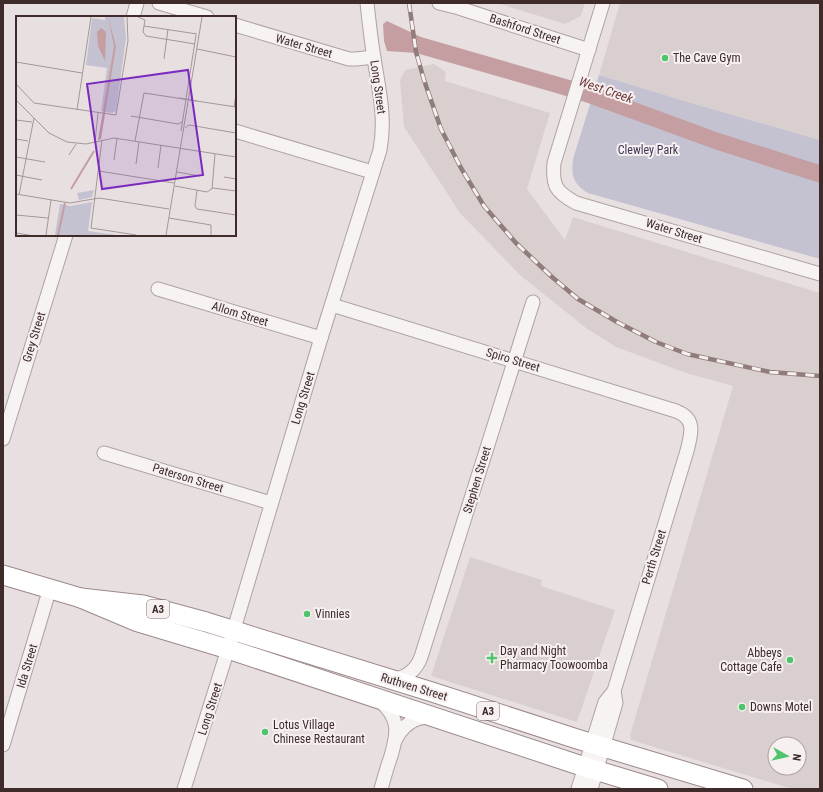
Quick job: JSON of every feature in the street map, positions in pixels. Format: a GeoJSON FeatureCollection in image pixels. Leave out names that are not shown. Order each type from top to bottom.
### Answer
{"type":"FeatureCollection","features":[{"type":"Feature","properties":{"kind":"highway","name":"Ruthven Street"},"geometry":{"type":"LineString","coordinates":[[3,574],[81,598],[138,622],[228,649],[591,769],[658,789]]}},
{"type":"Feature","properties":{"kind":"highway","name":"Ruthven Street"},"geometry":{"type":"LineString","coordinates":[[81,598],[143,605],[234,631],[743,789]]}},
{"type":"Feature","properties":{"kind":"street"},"geometry":{"type":"LineString","coordinates":[[133,16],[137,3]]}},
{"type":"Feature","properties":{"kind":"street"},"geometry":{"type":"LineString","coordinates":[[159,3],[204,16]]}},
{"type":"Feature","properties":{"kind":"street","name":"Long Street"},"geometry":{"type":"LineString","coordinates":[[184,789],[234,631],[321,338],[380,150],[383,134],[382,108],[367,3]]}},
{"type":"Feature","properties":{"kind":"street","name":"Bashford Street"},"geometry":{"type":"LineString","coordinates":[[439,3],[459,8],[589,50]]}},
{"type":"Feature","properties":{"kind":"street"},"geometry":{"type":"LineString","coordinates":[[589,50],[603,3]]}},
{"type":"Feature","properties":{"kind":"street","name":"Water Street"},"geometry":{"type":"LineString","coordinates":[[236,25],[349,59],[374,57]]}},
{"type":"Feature","properties":{"kind":"street","name":"Water Street"},"geometry":{"type":"LineString","coordinates":[[589,50],[554,163],[553,176],[556,188],[565,197],[576,203],[820,274]]}},
{"type":"Feature","properties":{"kind":"street"},"geometry":{"type":"LineString","coordinates":[[236,131],[372,172]]}},
{"type":"Feature","properties":{"kind":"street","name":"Grey Street"},"geometry":{"type":"LineString","coordinates":[[3,438],[66,236]]}},
{"type":"Feature","properties":{"kind":"street","name":"Allom Street"},"geometry":{"type":"LineString","coordinates":[[158,289],[321,338]]}},
{"type":"Feature","properties":{"kind":"street","name":"Stephen Street"},"geometry":{"type":"LineString","coordinates":[[391,680],[405,677],[417,666],[421,657],[533,302]]}},
{"type":"Feature","properties":{"kind":"street","name":"Spiro Street"},"geometry":{"type":"LineString","coordinates":[[332,305],[676,411],[685,415],[690,424]]}},
{"type":"Feature","properties":{"kind":"street","name":"Perth Street"},"geometry":{"type":"LineString","coordinates":[[591,789],[591,769],[598,745],[605,702],[614,691],[687,451],[691,434],[690,424]]}},
{"type":"Feature","properties":{"kind":"street","name":"Paterson Street"},"geometry":{"type":"LineString","coordinates":[[104,453],[271,503]]}},
{"type":"Feature","properties":{"kind":"street","name":"Ida Street"},"geometry":{"type":"LineString","coordinates":[[3,744],[50,588]]}},
{"type":"Feature","properties":{"kind":"street","name":"Stephen Street"},"geometry":{"type":"LineString","coordinates":[[421,657],[421,677],[432,692]]}},
{"type":"Feature","properties":{"kind":"street"},"geometry":{"type":"LineString","coordinates":[[376,698],[387,707],[394,719],[396,740]]}},
{"type":"Feature","properties":{"kind":"street"},"geometry":{"type":"LineString","coordinates":[[381,789],[399,734],[409,723],[421,718],[434,717]]}},
{"type":"Feature","properties":{"kind":"street","name":"Perth Street"},"geometry":{"type":"LineString","coordinates":[[578,789],[591,769]]}},
{"type":"Feature","properties":{"kind":"shaded area"},"geometry":{"type":"Polygon","coordinates":[[[497,3],[585,3],[581,16],[565,24],[497,3]]]}},
{"type":"Feature","properties":{"kind":"shaded area"},"geometry":{"type":"Polygon","coordinates":[[[620,3],[820,3],[820,140],[599,75],[620,3]]]}},
{"type":"Feature","properties":{"kind":"shaded area"},"geometry":{"type":"Polygon","coordinates":[[[387,21],[421,37],[594,87],[719,133],[820,165],[820,183],[714,149],[588,103],[556,93],[416,53],[387,51],[384,41],[383,24],[387,21]]]}},
{"type":"Feature","properties":{"kind":"shaded area"},"geometry":{"type":"Polygon","coordinates":[[[434,64],[446,72],[445,81],[550,113],[527,189],[565,240],[573,217],[820,293],[820,789],[792,789],[631,740],[630,735],[733,386],[686,373],[616,347],[586,328],[520,275],[460,213],[404,127],[400,80],[405,70],[434,64]]]}},
{"type":"Feature","properties":{"kind":"shaded area"},"geometry":{"type":"Polygon","coordinates":[[[470,557],[542,580],[541,586],[615,610],[577,722],[431,676],[470,557]]]}},
{"type":"Feature","properties":{"kind":"green space","name":"Clewley Park"},"geometry":{"type":"Polygon","coordinates":[[[599,75],[820,140],[820,259],[588,193],[583,190],[574,179],[572,170],[573,159],[599,75]]]}},
{"type":"Feature","properties":{"kind":"railway"},"geometry":{"type":"LineString","coordinates":[[409,3],[416,52],[424,80],[441,129],[461,168],[484,206],[516,243],[552,277],[578,299],[617,322],[656,342],[687,354],[770,372],[820,376]]}},
{"type":"Feature","properties":{"kind":"place","name":"The Cave Gym"},"geometry":{"type":"Point","coordinates":[665,58]}},
{"type":"Feature","properties":{"kind":"place","name":"Vinnies"},"geometry":{"type":"Point","coordinates":[307,614]}},
{"type":"Feature","properties":{"kind":"place","name":"Day and Night Pharmacy Toowoomba"},"geometry":{"type":"Point","coordinates":[492,658]}},
{"type":"Feature","properties":{"kind":"place","name":"Abbeys Cottage Cafe"},"geometry":{"type":"Point","coordinates":[790,660]}},
{"type":"Feature","properties":{"kind":"place","name":"Downs Motel"},"geometry":{"type":"Point","coordinates":[742,707]}},
{"type":"Feature","properties":{"kind":"place","name":"Lotus Village Chinese Restaurant"},"geometry":{"type":"Point","coordinates":[265,732]}},
{"type":"Feature","properties":{"kind":"water label","name":"West Creek"},"geometry":{"type":"Point","coordinates":[606,90]}}]}
